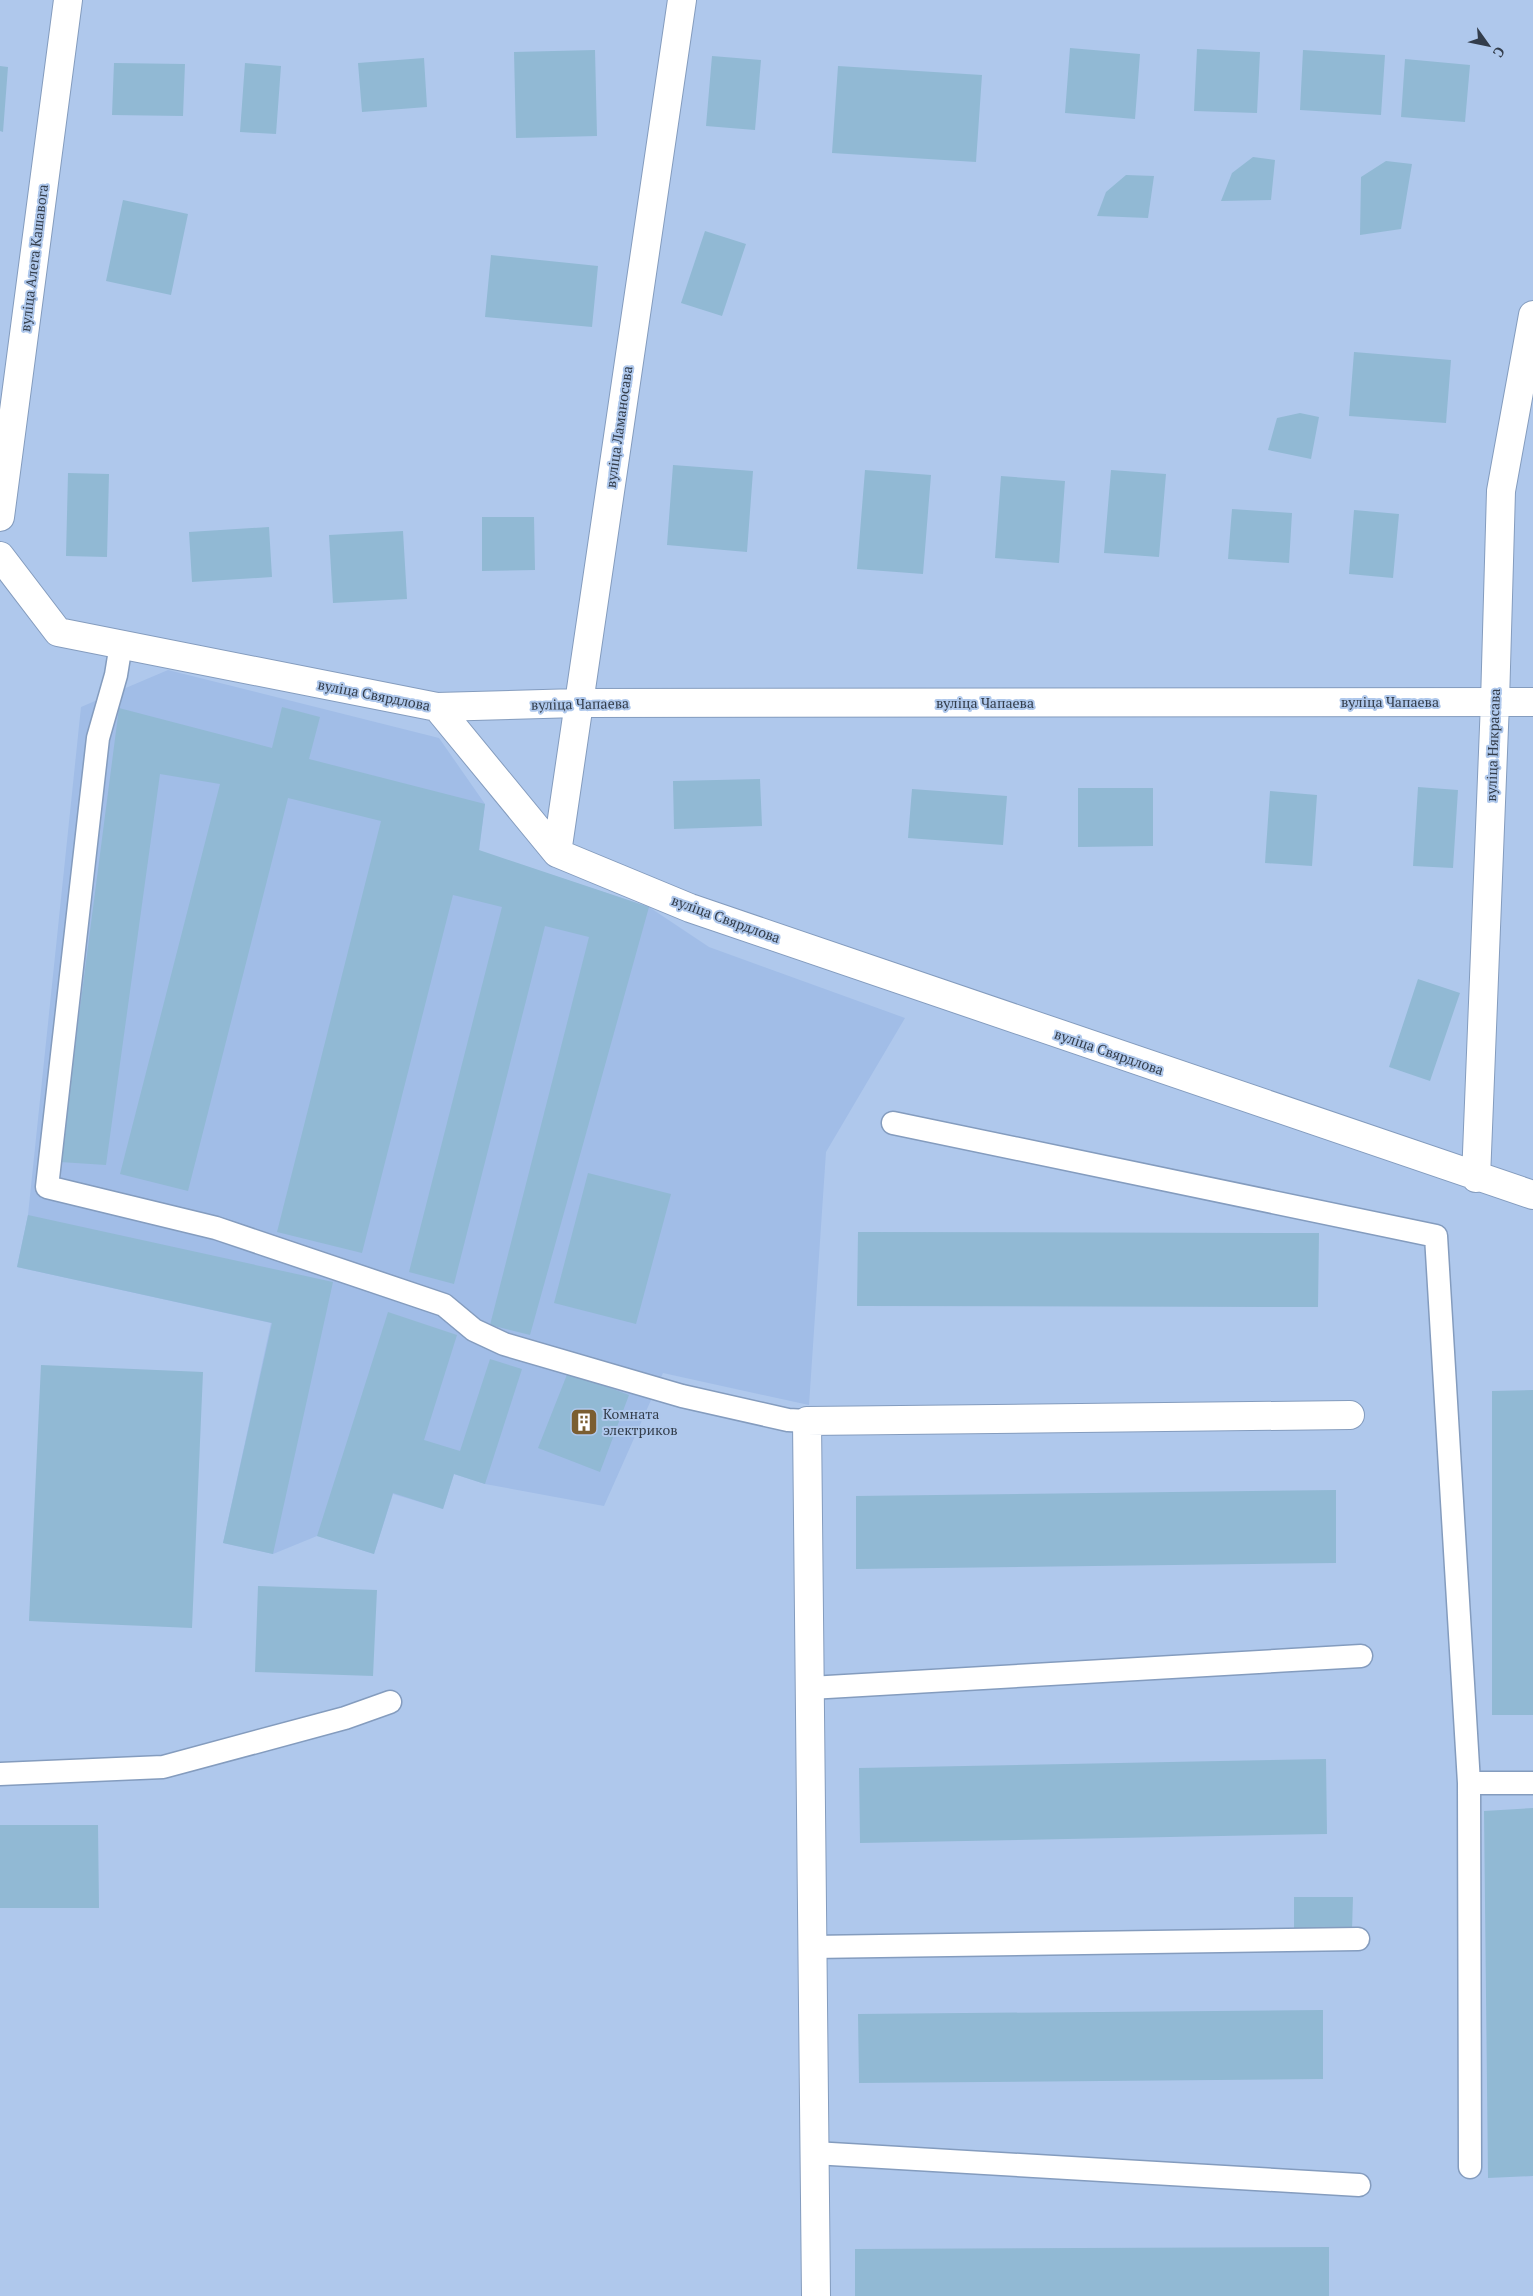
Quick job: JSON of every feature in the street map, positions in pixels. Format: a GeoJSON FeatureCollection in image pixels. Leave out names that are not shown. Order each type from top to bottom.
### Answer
{"type":"FeatureCollection","features":[{"type":"Feature","properties":{"kind":"street","name":"вуліца Алега Кашавога"},"geometry":{"type":"LineString","coordinates":[[0,517],[68,0]]}},
{"type":"Feature","properties":{"kind":"street","name":"вуліца Ламаносава"},"geometry":{"type":"LineString","coordinates":[[557,853],[682,0]]}},
{"type":"Feature","properties":{"kind":"street","name":"вуліца Някрасава"},"geometry":{"type":"LineString","coordinates":[[1476,1178],[1495,702],[1501,491],[1533,315]]}},
{"type":"Feature","properties":{"kind":"street","name":"вуліца Свярдлова"},"geometry":{"type":"LineString","coordinates":[[0,556],[58,632],[436,707],[557,853],[690,908],[1476,1178],[1533,1195]]}},
{"type":"Feature","properties":{"kind":"street","name":"вуліца Чапаева"},"geometry":{"type":"LineString","coordinates":[[436,707],[578,703],[1533,702]]}},
{"type":"Feature","properties":{"kind":"street"},"geometry":{"type":"LineString","coordinates":[[816,2296],[807,1421],[1350,1416]]}},
{"type":"Feature","properties":{"kind":"lane"},"geometry":{"type":"LineString","coordinates":[[121,644],[116,675],[98,738],[47,1187],[216,1228],[444,1305],[474,1330],[504,1344],[682,1396],[788,1420],[807,1421]]}},
{"type":"Feature","properties":{"kind":"lane"},"geometry":{"type":"LineString","coordinates":[[893,1123],[1436,1236],[1469,1783],[1470,2167]]}},
{"type":"Feature","properties":{"kind":"lane"},"geometry":{"type":"LineString","coordinates":[[810,1688],[1360,1656]]}},
{"type":"Feature","properties":{"kind":"lane"},"geometry":{"type":"LineString","coordinates":[[0,1774],[163,1767],[345,1718],[390,1702]]}},
{"type":"Feature","properties":{"kind":"lane"},"geometry":{"type":"LineString","coordinates":[[1469,1783],[1533,1783]]}},
{"type":"Feature","properties":{"kind":"lane"},"geometry":{"type":"LineString","coordinates":[[812,1947],[1358,1939]]}},
{"type":"Feature","properties":{"kind":"lane"},"geometry":{"type":"LineString","coordinates":[[814,2153],[1359,2185]]}},
{"type":"Feature","properties":{"kind":"shaded area"},"geometry":{"type":"Polygon","coordinates":[[[168,670],[439,738],[485,804],[479,851],[649,907],[709,947],[905,1018],[826,1152],[809,1405],[663,1373],[604,1506],[485,1484],[454,1474],[443,1509],[393,1494],[374,1554],[317,1536],[273,1554],[223,1543],[271,1323],[17,1267],[28,1215],[81,707],[168,670]]]}},
{"type":"Feature","properties":{"kind":"building"},"geometry":{"type":"Polygon","coordinates":[[[1070,48],[1140,54],[1135,119],[1065,113],[1070,48]]]}},
{"type":"Feature","properties":{"kind":"building"},"geometry":{"type":"Polygon","coordinates":[[[1197,49],[1260,52],[1257,113],[1194,111],[1197,49]]]}},
{"type":"Feature","properties":{"kind":"building"},"geometry":{"type":"Polygon","coordinates":[[[595,50],[597,136],[516,138],[514,52],[595,50]]]}},
{"type":"Feature","properties":{"kind":"building"},"geometry":{"type":"Polygon","coordinates":[[[1303,50],[1385,55],[1381,115],[1300,110],[1303,50]]]}},
{"type":"Feature","properties":{"kind":"building"},"geometry":{"type":"Polygon","coordinates":[[[712,56],[761,60],[755,130],[706,126],[712,56]]]}},
{"type":"Feature","properties":{"kind":"building"},"geometry":{"type":"Polygon","coordinates":[[[424,58],[427,107],[362,112],[358,63],[424,58]]]}},
{"type":"Feature","properties":{"kind":"building"},"geometry":{"type":"Polygon","coordinates":[[[1405,59],[1470,65],[1465,122],[1401,117],[1405,59]]]}},
{"type":"Feature","properties":{"kind":"building"},"geometry":{"type":"Polygon","coordinates":[[[114,63],[185,64],[183,116],[112,115],[114,63]]]}},
{"type":"Feature","properties":{"kind":"building"},"geometry":{"type":"Polygon","coordinates":[[[245,63],[281,66],[276,134],[240,132],[245,63]]]}},
{"type":"Feature","properties":{"kind":"building"},"geometry":{"type":"Polygon","coordinates":[[[0,66],[8,67],[3,132],[0,131],[0,66]]]}},
{"type":"Feature","properties":{"kind":"building"},"geometry":{"type":"Polygon","coordinates":[[[838,66],[982,75],[976,162],[832,153],[838,66]]]}},
{"type":"Feature","properties":{"kind":"building"},"geometry":{"type":"Polygon","coordinates":[[[1253,157],[1275,160],[1271,200],[1221,201],[1232,173],[1253,157]]]}},
{"type":"Feature","properties":{"kind":"building"},"geometry":{"type":"Polygon","coordinates":[[[1386,161],[1412,164],[1401,229],[1360,235],[1361,177],[1386,161]]]}},
{"type":"Feature","properties":{"kind":"building"},"geometry":{"type":"Polygon","coordinates":[[[1126,175],[1154,176],[1148,218],[1097,216],[1106,192],[1126,175]]]}},
{"type":"Feature","properties":{"kind":"building"},"geometry":{"type":"Polygon","coordinates":[[[123,200],[188,214],[171,295],[106,281],[123,200]]]}},
{"type":"Feature","properties":{"kind":"building"},"geometry":{"type":"Polygon","coordinates":[[[705,231],[746,244],[722,316],[681,303],[705,231]]]}},
{"type":"Feature","properties":{"kind":"building"},"geometry":{"type":"Polygon","coordinates":[[[491,255],[598,266],[592,327],[485,317],[491,255]]]}},
{"type":"Feature","properties":{"kind":"building"},"geometry":{"type":"Polygon","coordinates":[[[1354,352],[1451,360],[1446,423],[1349,416],[1354,352]]]}},
{"type":"Feature","properties":{"kind":"building"},"geometry":{"type":"Polygon","coordinates":[[[1300,413],[1319,417],[1311,459],[1268,450],[1277,418],[1300,413]]]}},
{"type":"Feature","properties":{"kind":"building"},"geometry":{"type":"Polygon","coordinates":[[[673,465],[753,471],[747,552],[667,545],[673,465]]]}},
{"type":"Feature","properties":{"kind":"building"},"geometry":{"type":"Polygon","coordinates":[[[865,470],[931,475],[923,574],[857,569],[865,470]]]}},
{"type":"Feature","properties":{"kind":"building"},"geometry":{"type":"Polygon","coordinates":[[[1111,470],[1166,474],[1159,557],[1104,553],[1111,470]]]}},
{"type":"Feature","properties":{"kind":"building"},"geometry":{"type":"Polygon","coordinates":[[[68,473],[109,474],[107,557],[66,556],[68,473]]]}},
{"type":"Feature","properties":{"kind":"building"},"geometry":{"type":"Polygon","coordinates":[[[1001,476],[1065,481],[1059,563],[995,558],[1001,476]]]}},
{"type":"Feature","properties":{"kind":"building"},"geometry":{"type":"Polygon","coordinates":[[[1232,509],[1292,513],[1289,563],[1228,559],[1232,509]]]}},
{"type":"Feature","properties":{"kind":"building"},"geometry":{"type":"Polygon","coordinates":[[[1354,510],[1399,514],[1393,578],[1349,574],[1354,510]]]}},
{"type":"Feature","properties":{"kind":"building"},"geometry":{"type":"Polygon","coordinates":[[[482,517],[534,517],[535,570],[482,571],[482,517]]]}},
{"type":"Feature","properties":{"kind":"building"},"geometry":{"type":"Polygon","coordinates":[[[269,527],[272,577],[192,582],[189,532],[269,527]]]}},
{"type":"Feature","properties":{"kind":"building"},"geometry":{"type":"Polygon","coordinates":[[[403,531],[407,599],[333,603],[329,535],[403,531]]]}},
{"type":"Feature","properties":{"kind":"building"},"geometry":{"type":"Polygon","coordinates":[[[282,707],[320,717],[309,759],[485,804],[479,850],[649,907],[530,1335],[490,1325],[589,937],[545,926],[454,1284],[409,1272],[502,907],[453,895],[362,1253],[277,1232],[381,821],[288,798],[188,1191],[120,1174],[220,784],[160,774],[106,1165],[60,1162],[119,708],[272,748],[282,707]]]}},
{"type":"Feature","properties":{"kind":"building"},"geometry":{"type":"Polygon","coordinates":[[[760,779],[762,826],[674,829],[673,781],[760,779]]]}},
{"type":"Feature","properties":{"kind":"building"},"geometry":{"type":"Polygon","coordinates":[[[1418,787],[1458,790],[1453,868],[1413,866],[1418,787]]]}},
{"type":"Feature","properties":{"kind":"building"},"geometry":{"type":"Polygon","coordinates":[[[1078,788],[1153,788],[1153,846],[1078,847],[1078,788]]]}},
{"type":"Feature","properties":{"kind":"building"},"geometry":{"type":"Polygon","coordinates":[[[912,789],[1007,796],[1003,845],[908,838],[912,789]]]}},
{"type":"Feature","properties":{"kind":"building"},"geometry":{"type":"Polygon","coordinates":[[[1270,791],[1317,795],[1312,866],[1265,863],[1270,791]]]}},
{"type":"Feature","properties":{"kind":"building"},"geometry":{"type":"Polygon","coordinates":[[[1418,979],[1460,993],[1430,1081],[1389,1067],[1418,979]]]}},
{"type":"Feature","properties":{"kind":"building"},"geometry":{"type":"Polygon","coordinates":[[[588,1173],[671,1194],[636,1324],[554,1303],[588,1173]]]}},
{"type":"Feature","properties":{"kind":"building"},"geometry":{"type":"Polygon","coordinates":[[[28,1215],[333,1282],[273,1554],[223,1543],[272,1323],[17,1267],[28,1215]]]}},
{"type":"Feature","properties":{"kind":"building"},"geometry":{"type":"Polygon","coordinates":[[[858,1232],[1319,1233],[1318,1307],[857,1306],[858,1232]]]}},
{"type":"Feature","properties":{"kind":"building"},"geometry":{"type":"Polygon","coordinates":[[[388,1312],[457,1335],[424,1440],[460,1451],[490,1359],[522,1369],[485,1484],[454,1474],[443,1509],[393,1493],[374,1554],[317,1536],[388,1312]]]}},
{"type":"Feature","properties":{"kind":"building"},"geometry":{"type":"Polygon","coordinates":[[[41,1365],[203,1372],[192,1628],[29,1621],[41,1365]]]}},
{"type":"Feature","properties":{"kind":"building","name":"Комната электриков"},"geometry":{"type":"Polygon","coordinates":[[[568,1372],[629,1395],[600,1472],[538,1448],[568,1372]]]}},
{"type":"Feature","properties":{"kind":"building"},"geometry":{"type":"Polygon","coordinates":[[[1533,1390],[1533,1715],[1492,1715],[1492,1391],[1533,1390]]]}},
{"type":"Feature","properties":{"kind":"building"},"geometry":{"type":"Polygon","coordinates":[[[1336,1490],[1336,1563],[856,1569],[856,1496],[1336,1490]]]}},
{"type":"Feature","properties":{"kind":"building"},"geometry":{"type":"Polygon","coordinates":[[[258,1586],[377,1590],[373,1676],[255,1672],[258,1586]]]}},
{"type":"Feature","properties":{"kind":"building"},"geometry":{"type":"Polygon","coordinates":[[[1326,1759],[1327,1834],[860,1843],[859,1768],[1326,1759]]]}},
{"type":"Feature","properties":{"kind":"building"},"geometry":{"type":"Polygon","coordinates":[[[1533,1808],[1533,2176],[1488,2178],[1484,1811],[1533,1808]]]}},
{"type":"Feature","properties":{"kind":"building"},"geometry":{"type":"Polygon","coordinates":[[[0,1825],[98,1825],[99,1908],[0,1908],[0,1825]]]}},
{"type":"Feature","properties":{"kind":"building"},"geometry":{"type":"Polygon","coordinates":[[[1294,1897],[1353,1897],[1352,1930],[1294,1930],[1294,1897]]]}},
{"type":"Feature","properties":{"kind":"building"},"geometry":{"type":"Polygon","coordinates":[[[1323,2010],[1323,2079],[859,2083],[858,2014],[1323,2010]]]}},
{"type":"Feature","properties":{"kind":"building"},"geometry":{"type":"Polygon","coordinates":[[[1329,2247],[1329,2296],[855,2296],[855,2249],[1329,2247]]]}},
{"type":"Feature","properties":{"kind":"place","name":"Комната электриков"},"geometry":{"type":"Point","coordinates":[584,1422]}}]}
